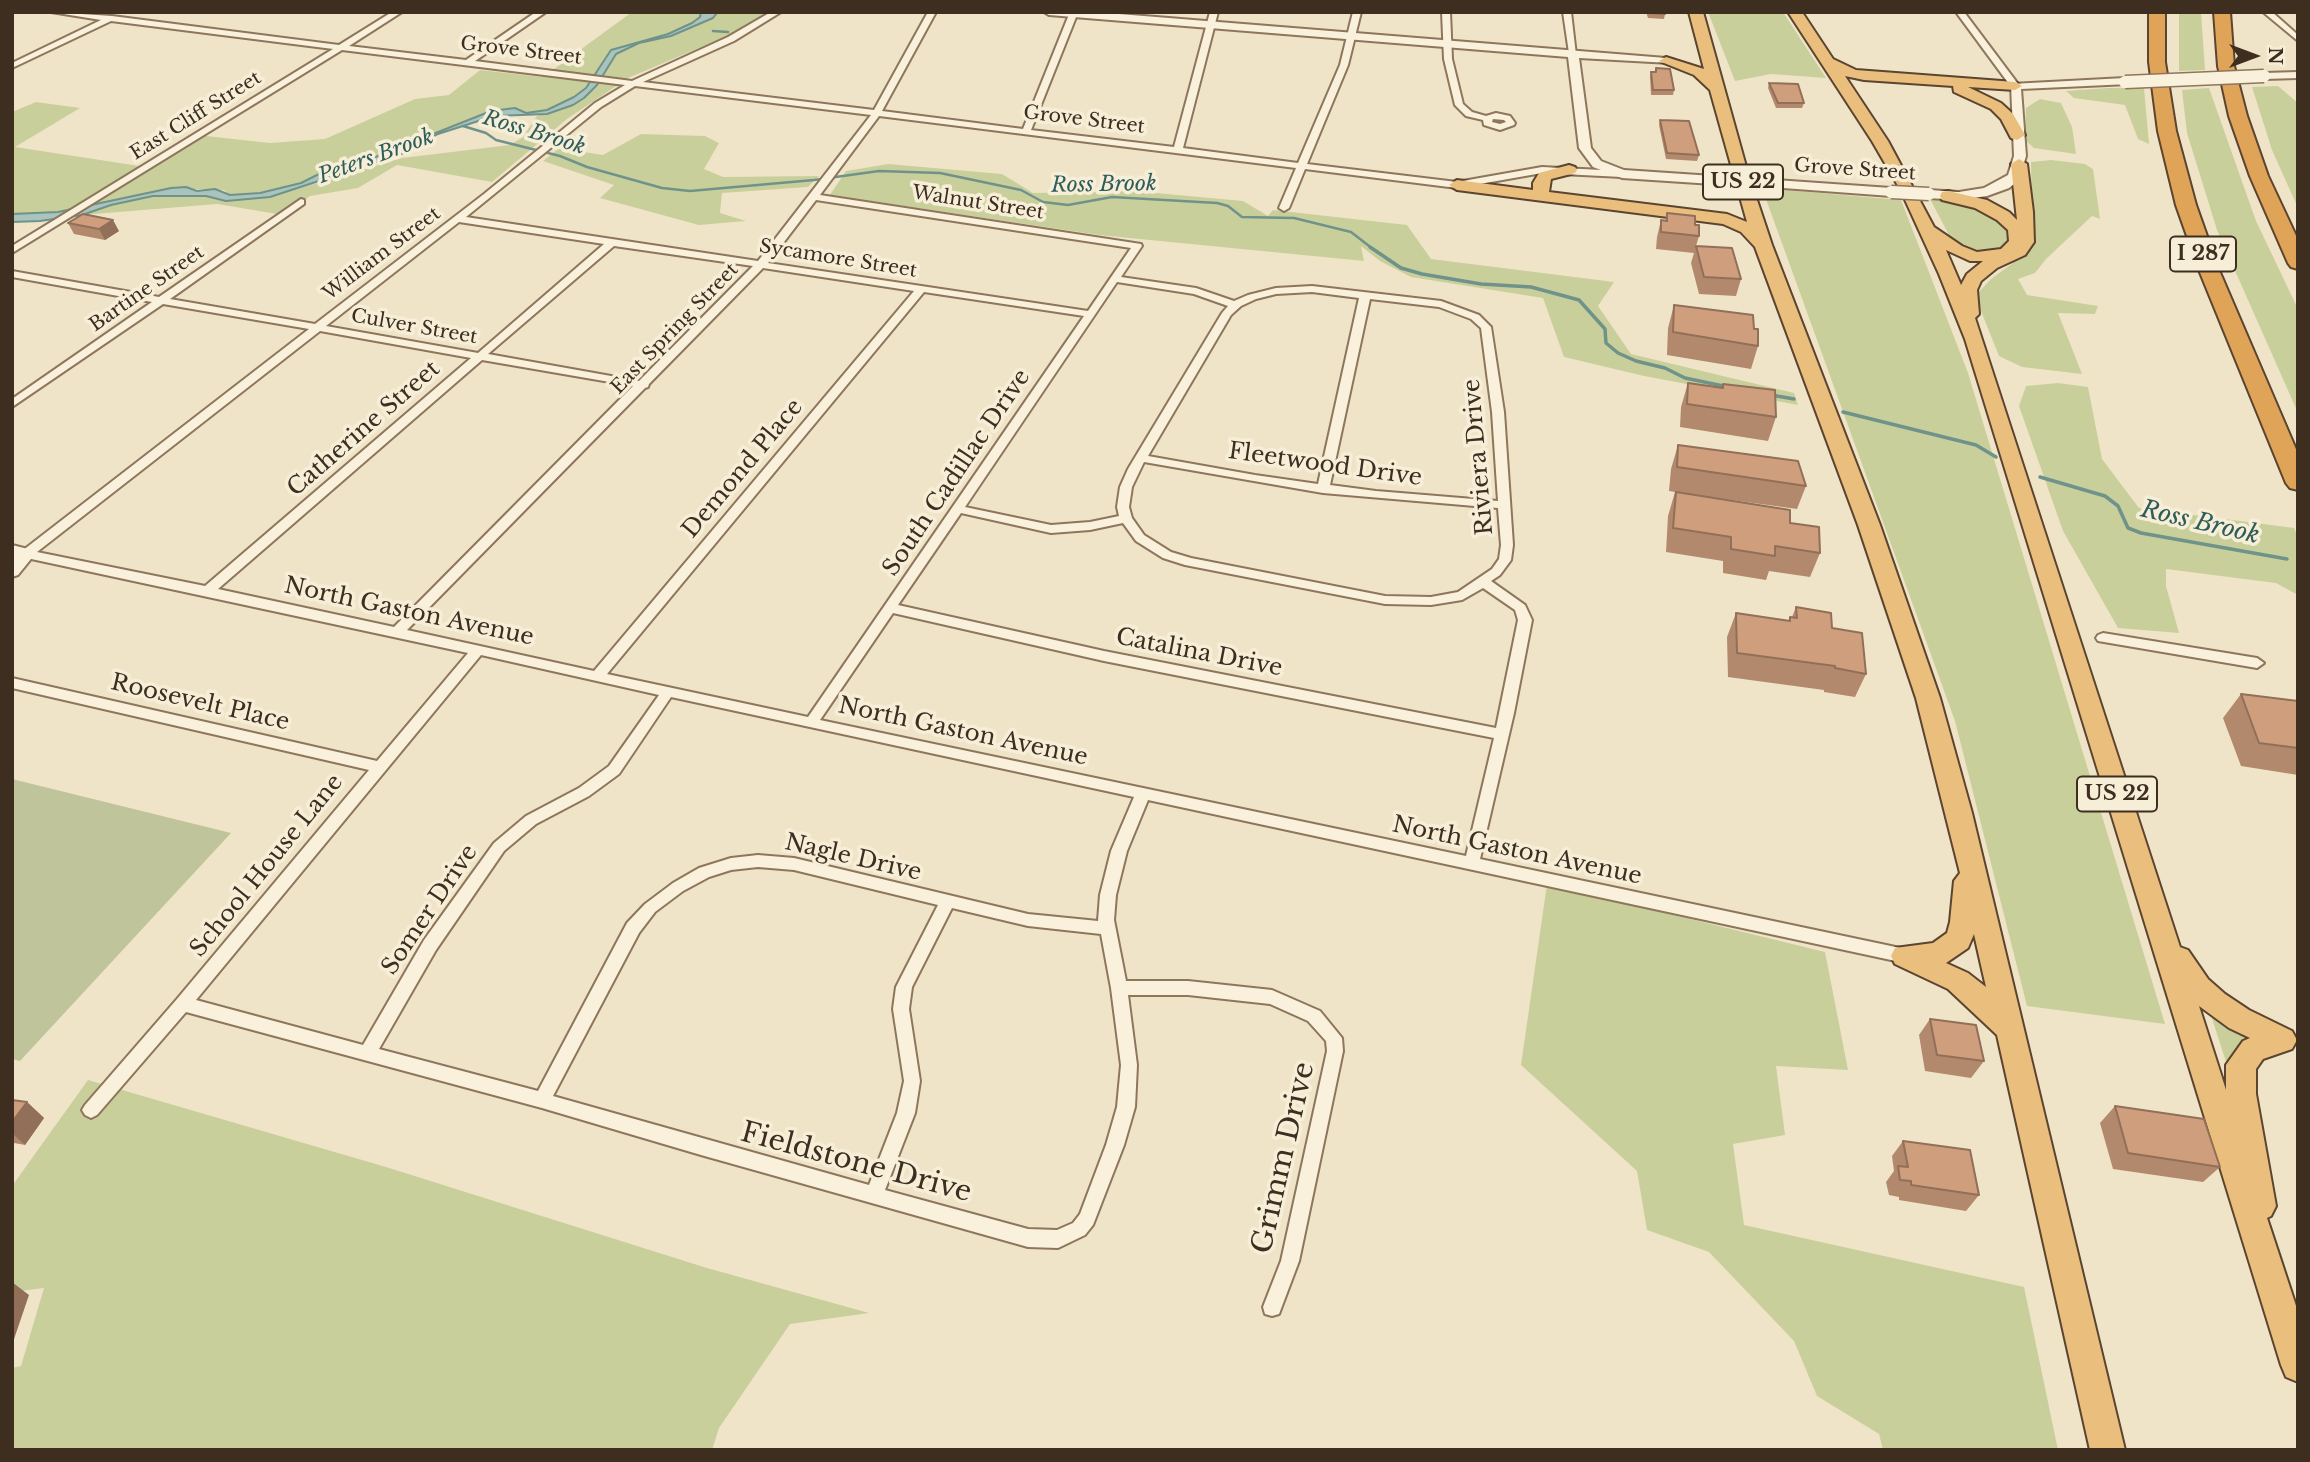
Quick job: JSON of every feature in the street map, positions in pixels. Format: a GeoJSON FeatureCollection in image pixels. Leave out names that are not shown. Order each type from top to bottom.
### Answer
{"type":"FeatureCollection","features":[{"type":"Feature","properties":{"kind":"highway","name":"US 22"},"geometry":{"type":"LineString","coordinates":[[1795,12],[1880,141],[1927,226],[1974,339],[2298,1365]]}},
{"type":"Feature","properties":{"kind":"highway","name":"I 287"},"geometry":{"type":"LineString","coordinates":[[2157,12],[2157,62],[2162,96],[2175,166],[2186,205],[2208,270],[2298,483]]}},
{"type":"Feature","properties":{"kind":"highway"},"geometry":{"type":"LineString","coordinates":[[2222,12],[2226,66],[2238,116],[2259,176],[2298,263]]}},
{"type":"Feature","properties":{"kind":"highway","name":"US 22"},"geometry":{"type":"LineString","coordinates":[[1697,13],[1746,193],[1763,245],[1893,593],[1928,698],[1969,857],[2108,1450]]}},
{"type":"Feature","properties":{"kind":"highway"},"geometry":{"type":"LineString","coordinates":[[1666,61],[1687,58],[1706,45]]}},
{"type":"Feature","properties":{"kind":"highway"},"geometry":{"type":"LineString","coordinates":[[1666,61],[1699,72],[1717,89]]}},
{"type":"Feature","properties":{"kind":"highway"},"geometry":{"type":"LineString","coordinates":[[1828,62],[1852,74],[1877,78],[2015,86]]}},
{"type":"Feature","properties":{"kind":"highway"},"geometry":{"type":"LineString","coordinates":[[1849,94],[1861,80],[1877,78]]}},
{"type":"Feature","properties":{"kind":"highway"},"geometry":{"type":"LineString","coordinates":[[1917,80],[1959,89],[1989,101],[2008,117],[2017,135]]}},
{"type":"Feature","properties":{"kind":"highway"},"geometry":{"type":"LineString","coordinates":[[1974,339],[1968,300],[1970,283],[1984,268],[2019,251],[2025,242],[2025,212],[2019,164]]}},
{"type":"Feature","properties":{"kind":"highway"},"geometry":{"type":"LineString","coordinates":[[1541,195],[1541,183],[1545,176],[1569,170]]}},
{"type":"Feature","properties":{"kind":"highway"},"geometry":{"type":"LineString","coordinates":[[1457,185],[1696,214],[1735,222],[1746,228],[1763,245]]}},
{"type":"Feature","properties":{"kind":"highway"},"geometry":{"type":"LineString","coordinates":[[1696,214],[1731,211],[1740,204],[1746,193]]}},
{"type":"Feature","properties":{"kind":"highway"},"geometry":{"type":"LineString","coordinates":[[1927,226],[1947,245],[1976,257],[1996,257],[2016,246],[2019,236],[2016,229],[2003,216],[1981,204],[1948,196]]}},
{"type":"Feature","properties":{"kind":"highway"},"geometry":{"type":"LineString","coordinates":[[1905,956],[1938,954],[1958,940],[1964,922],[1969,857]]}},
{"type":"Feature","properties":{"kind":"highway"},"geometry":{"type":"LineString","coordinates":[[2160,928],[2186,972],[2206,996],[2239,1019],[2290,1041]]}},
{"type":"Feature","properties":{"kind":"highway"},"geometry":{"type":"LineString","coordinates":[[1905,956],[1958,982],[1981,1000],[2009,1029]]}},
{"type":"Feature","properties":{"kind":"highway"},"geometry":{"type":"LineString","coordinates":[[2270,1276],[2240,1077],[2241,1065],[2247,1055],[2257,1048],[2290,1041]]}},
{"type":"Feature","properties":{"kind":"street","name":"Grove Street"},"geometry":{"type":"LineString","coordinates":[[55,12],[1457,185],[1532,170],[1569,170],[1948,196],[1996,189],[2014,177],[2019,164]]}},
{"type":"Feature","properties":{"kind":"street"},"geometry":{"type":"LineString","coordinates":[[12,66],[125,12]]}},
{"type":"Feature","properties":{"kind":"street","name":"East Cliff Street"},"geometry":{"type":"LineString","coordinates":[[12,250],[398,12]]}},
{"type":"Feature","properties":{"kind":"street"},"geometry":{"type":"LineString","coordinates":[[467,63],[542,12]]}},
{"type":"Feature","properties":{"kind":"street","name":"William Street"},"geometry":{"type":"LineString","coordinates":[[19,553],[457,219],[598,105],[632,84],[731,39],[777,12]]}},
{"type":"Feature","properties":{"kind":"street","name":"East Spring Street"},"geometry":{"type":"LineString","coordinates":[[397,633],[761,265],[877,113],[932,12]]}},
{"type":"Feature","properties":{"kind":"street"},"geometry":{"type":"LineString","coordinates":[[1049,12],[1666,61]]}},
{"type":"Feature","properties":{"kind":"street"},"geometry":{"type":"LineString","coordinates":[[1178,151],[1214,12]]}},
{"type":"Feature","properties":{"kind":"street"},"geometry":{"type":"LineString","coordinates":[[1284,208],[1344,65],[1357,12]]}},
{"type":"Feature","properties":{"kind":"street"},"geometry":{"type":"LineString","coordinates":[[1446,12],[1452,83],[1460,104],[1469,114],[1488,119]]}},
{"type":"Feature","properties":{"kind":"street"},"geometry":{"type":"LineString","coordinates":[[1567,12],[1585,149],[1597,164],[1622,174]]}},
{"type":"Feature","properties":{"kind":"street"},"geometry":{"type":"LineString","coordinates":[[1960,12],[2015,86],[2019,164]]}},
{"type":"Feature","properties":{"kind":"street"},"geometry":{"type":"LineString","coordinates":[[2267,12],[2298,39]]}},
{"type":"Feature","properties":{"kind":"street"},"geometry":{"type":"LineString","coordinates":[[1026,132],[1074,13]]}},
{"type":"Feature","properties":{"kind":"street"},"geometry":{"type":"LineString","coordinates":[[1574,71],[1587,60],[1614,56]]}},
{"type":"Feature","properties":{"kind":"street"},"geometry":{"type":"LineString","coordinates":[[2015,86],[2298,75]]}},
{"type":"Feature","properties":{"kind":"street"},"geometry":{"type":"LineString","coordinates":[[2016,117],[2024,104],[2038,95],[2087,84]]}},
{"type":"Feature","properties":{"kind":"street","name":"Walnut Street"},"geometry":{"type":"LineString","coordinates":[[815,197],[1137,246]]}},
{"type":"Feature","properties":{"kind":"street","name":"Bartine Street"},"geometry":{"type":"LineString","coordinates":[[12,404],[302,202]]}},
{"type":"Feature","properties":{"kind":"street","name":"Sycamore Street"},"geometry":{"type":"LineString","coordinates":[[457,219],[1090,314]]}},
{"type":"Feature","properties":{"kind":"street","name":"Catherine Street"},"geometry":{"type":"LineString","coordinates":[[207,592],[612,242]]}},
{"type":"Feature","properties":{"kind":"street","name":"South Cadillac Drive"},"geometry":{"type":"LineString","coordinates":[[811,723],[1137,246]]}},
{"type":"Feature","properties":{"kind":"street","name":"Culver Street"},"geometry":{"type":"LineString","coordinates":[[12,274],[645,385]]}},
{"type":"Feature","properties":{"kind":"street"},"geometry":{"type":"LineString","coordinates":[[1116,279],[1196,291],[1235,305]]}},
{"type":"Feature","properties":{"kind":"street","name":"Demond Place"},"geometry":{"type":"LineString","coordinates":[[597,677],[921,289]]}},
{"type":"Feature","properties":{"kind":"street"},"geometry":{"type":"LineString","coordinates":[[1323,489],[1365,296],[1292,289],[1252,297],[1235,305],[1214,332],[1141,458],[1126,487],[1123,507],[1126,519],[1140,538],[1167,555],[1189,562],[1363,597],[1403,602],[1462,596],[1485,583],[1520,608],[1525,620],[1471,864]]}},
{"type":"Feature","properties":{"kind":"street","name":"Riviera Drive"},"geometry":{"type":"LineString","coordinates":[[1365,296],[1441,304],[1462,310],[1486,327],[1507,545],[1505,560],[1485,583]]}},
{"type":"Feature","properties":{"kind":"street","name":"Fleetwood Drive"},"geometry":{"type":"LineString","coordinates":[[1141,458],[1323,489],[1457,503],[1505,505]]}},
{"type":"Feature","properties":{"kind":"street"},"geometry":{"type":"LineString","coordinates":[[959,509],[1051,529],[1090,526],[1126,519]]}},
{"type":"Feature","properties":{"kind":"street"},"geometry":{"type":"LineString","coordinates":[[12,571],[19,553]]}},
{"type":"Feature","properties":{"kind":"street","name":"North Gaston Avenue"},"geometry":{"type":"LineString","coordinates":[[19,553],[1905,956]]}},
{"type":"Feature","properties":{"kind":"street","name":"Catalina Drive"},"geometry":{"type":"LineString","coordinates":[[890,608],[1104,656],[1501,734]]}},
{"type":"Feature","properties":{"kind":"street"},"geometry":{"type":"LineString","coordinates":[[2103,638],[2257,663]]}},
{"type":"Feature","properties":{"kind":"street","name":"School House Lane"},"geometry":{"type":"LineString","coordinates":[[91,1110],[183,1004],[477,651]]}},
{"type":"Feature","properties":{"kind":"street","name":"Roosevelt Place"},"geometry":{"type":"LineString","coordinates":[[12,683],[378,767]]}},
{"type":"Feature","properties":{"kind":"street","name":"Somer Drive"},"geometry":{"type":"LineString","coordinates":[[367,1054],[430,945],[499,847],[531,820],[584,792],[614,770],[668,692]]}},
{"type":"Feature","properties":{"kind":"street","name":"Fieldstone Drive"},"geometry":{"type":"LineString","coordinates":[[183,1004],[542,1100],[1028,1238],[1058,1239],[1079,1229],[1087,1220],[1126,1107],[1129,1065],[1119,988],[1107,928],[1108,895],[1116,862],[1143,794]]}},
{"type":"Feature","properties":{"kind":"street","name":"Nagle Drive"},"geometry":{"type":"LineString","coordinates":[[542,1100],[633,928],[650,908],[704,872],[731,864],[758,861],[794,864],[1028,920],[1107,928]]}},
{"type":"Feature","properties":{"kind":"street"},"geometry":{"type":"LineString","coordinates":[[874,1195],[906,1113],[912,1081],[901,1009],[904,987],[947,902]]}},
{"type":"Feature","properties":{"kind":"street","name":"Grimm Drive"},"geometry":{"type":"LineString","coordinates":[[1119,988],[1188,988],[1272,997],[1314,1016],[1334,1038],[1335,1051],[1290,1261],[1272,1307]]}},
{"type":"Feature","properties":{"kind":"green space"},"geometry":{"type":"Polygon","coordinates":[[[632,12],[701,12],[700,17],[692,23],[668,34],[611,50],[586,88],[547,110],[526,113],[515,108],[405,143],[345,169],[319,174],[301,183],[260,193],[230,195],[224,190],[171,188],[58,212],[12,214],[12,112],[36,102],[80,108],[15,147],[146,167],[197,135],[270,143],[325,139],[415,99],[449,95],[480,70],[543,77],[632,12]]]}},
{"type":"Feature","properties":{"kind":"green space"},"geometry":{"type":"Polygon","coordinates":[[[717,12],[769,12],[732,34],[628,78],[567,119],[492,182],[397,165],[358,188],[310,196],[283,215],[217,204],[82,215],[111,205],[153,196],[206,196],[226,201],[270,197],[402,158],[510,145],[523,137],[537,116],[573,105],[616,54],[639,43],[671,36],[717,12]]]}},
{"type":"Feature","properties":{"kind":"green space"},"geometry":{"type":"Polygon","coordinates":[[[1708,12],[1783,12],[1826,78],[1771,74],[1735,81],[1708,12]]]}},
{"type":"Feature","properties":{"kind":"green space"},"geometry":{"type":"Polygon","coordinates":[[[2179,12],[2201,12],[2205,70],[2179,71],[2179,12]]]}},
{"type":"Feature","properties":{"kind":"green space"},"geometry":{"type":"Polygon","coordinates":[[[2278,86],[2298,103],[2298,208],[2272,150],[2252,87],[2278,86]]]}},
{"type":"Feature","properties":{"kind":"green space"},"geometry":{"type":"Polygon","coordinates":[[[2144,88],[2149,144],[2138,139],[2125,105],[2074,98],[2066,91],[2144,88]]]}},
{"type":"Feature","properties":{"kind":"green space"},"geometry":{"type":"Polygon","coordinates":[[[2209,88],[2256,221],[2298,309],[2298,413],[2217,230],[2187,133],[2182,90],[2209,88]]]}},
{"type":"Feature","properties":{"kind":"green space"},"geometry":{"type":"Polygon","coordinates":[[[2040,99],[2061,103],[2072,127],[2076,154],[2034,148],[2025,140],[2026,108],[2040,99]]]}},
{"type":"Feature","properties":{"kind":"green space"},"geometry":{"type":"Polygon","coordinates":[[[641,134],[705,136],[719,143],[704,169],[723,177],[819,176],[808,187],[722,193],[720,213],[746,221],[699,225],[600,198],[614,185],[543,161],[559,148],[603,155],[641,134]]]}},
{"type":"Feature","properties":{"kind":"green space"},"geometry":{"type":"Polygon","coordinates":[[[2051,160],[2085,164],[2093,169],[2100,219],[2092,216],[2046,259],[2035,273],[2018,279],[2027,295],[2098,306],[2095,314],[2058,313],[2082,374],[2022,367],[1999,356],[1975,296],[1991,279],[2032,249],[2031,162],[2051,160]]]}},
{"type":"Feature","properties":{"kind":"green space"},"geometry":{"type":"Polygon","coordinates":[[[888,164],[1002,174],[1033,193],[1134,191],[1243,201],[1268,216],[1273,210],[1407,225],[1431,259],[1614,282],[1598,306],[1631,354],[1794,393],[1798,405],[1644,376],[1564,357],[1543,298],[1411,277],[1380,261],[1361,246],[1364,261],[1099,235],[830,195],[846,171],[888,164]]]}},
{"type":"Feature","properties":{"kind":"green space"},"geometry":{"type":"Polygon","coordinates":[[[1762,188],[1901,200],[1968,373],[2165,1024],[2027,1006],[1955,721],[1762,188]]]}},
{"type":"Feature","properties":{"kind":"green space"},"geometry":{"type":"Polygon","coordinates":[[[1930,199],[1962,202],[1989,211],[2013,234],[2007,249],[1990,255],[1965,250],[1950,237],[1930,199]]]}},
{"type":"Feature","properties":{"kind":"green space"},"geometry":{"type":"Polygon","coordinates":[[[2058,383],[2088,387],[2102,459],[2139,508],[2294,528],[2298,537],[2298,595],[2276,583],[2166,569],[2166,586],[2179,633],[2118,628],[2063,531],[2019,406],[2026,386],[2058,383]]]}},
{"type":"Feature","properties":{"kind":"green space"},"geometry":{"type":"Polygon","coordinates":[[[12,779],[231,833],[20,1061],[12,1059],[12,779]]]}},
{"type":"Feature","properties":{"kind":"green space"},"geometry":{"type":"Polygon","coordinates":[[[1547,884],[1825,952],[1848,1070],[1776,1066],[1785,1135],[1733,1144],[1744,1225],[2024,1287],[2058,1450],[1883,1450],[1879,1434],[1817,1396],[1794,1341],[1709,1252],[1647,1230],[1637,1171],[1521,1065],[1547,884]]]}},
{"type":"Feature","properties":{"kind":"green space"},"geometry":{"type":"Polygon","coordinates":[[[2209,1009],[2259,1035],[2237,1050],[2229,1065],[2227,1065],[2209,1009]]]}},
{"type":"Feature","properties":{"kind":"green space"},"geometry":{"type":"Polygon","coordinates":[[[88,1080],[386,1167],[707,1268],[869,1313],[790,1324],[719,1428],[712,1450],[12,1450],[12,1368],[21,1366],[44,1288],[12,1292],[12,1186],[88,1080]]]}},
{"type":"Feature","properties":{"kind":"water","name":"Peters Brook"},"geometry":{"type":"Polygon","coordinates":[[[701,12],[717,13],[713,18],[671,36],[639,43],[616,54],[597,85],[584,98],[547,114],[494,116],[438,134],[407,152],[270,197],[226,201],[206,196],[153,196],[111,205],[82,215],[12,222],[12,214],[58,212],[171,188],[186,187],[197,191],[215,189],[230,195],[260,193],[301,183],[319,174],[345,169],[491,111],[515,108],[526,113],[547,110],[586,88],[611,50],[668,34],[692,23],[700,17],[701,12]]]}},
{"type":"Feature","properties":{"kind":"building"},"geometry":{"type":"Polygon","coordinates":[[[1656,68],[1670,69],[1674,90],[1653,90],[1651,72],[1656,72],[1656,68]]]}},
{"type":"Feature","properties":{"kind":"building"},"geometry":{"type":"Polygon","coordinates":[[[1769,83],[1798,84],[1804,103],[1778,103],[1769,83]]]}},
{"type":"Feature","properties":{"kind":"building"},"geometry":{"type":"Polygon","coordinates":[[[1660,120],[1689,121],[1699,155],[1667,153],[1660,120]]]}},
{"type":"Feature","properties":{"kind":"building"},"geometry":{"type":"Polygon","coordinates":[[[1667,213],[1695,216],[1695,225],[1699,225],[1699,236],[1661,232],[1661,220],[1667,221],[1667,213]]]}},
{"type":"Feature","properties":{"kind":"building"},"geometry":{"type":"Polygon","coordinates":[[[83,214],[113,220],[99,229],[68,223],[83,214]]]}},
{"type":"Feature","properties":{"kind":"building"},"geometry":{"type":"Polygon","coordinates":[[[1696,246],[1732,248],[1741,279],[1704,277],[1696,246]]]}},
{"type":"Feature","properties":{"kind":"building"},"geometry":{"type":"Polygon","coordinates":[[[1674,305],[1753,315],[1754,329],[1758,329],[1758,346],[1673,332],[1674,305]]]}},
{"type":"Feature","properties":{"kind":"building"},"geometry":{"type":"Polygon","coordinates":[[[1688,383],[1723,388],[1723,384],[1775,390],[1776,417],[1687,404],[1688,383]]]}},
{"type":"Feature","properties":{"kind":"building"},"geometry":{"type":"Polygon","coordinates":[[[1678,445],[1798,461],[1806,486],[1677,467],[1678,445]]]}},
{"type":"Feature","properties":{"kind":"building"},"geometry":{"type":"Polygon","coordinates":[[[1676,492],[1790,510],[1790,523],[1819,527],[1820,553],[1775,546],[1775,556],[1731,549],[1731,537],[1673,528],[1676,492]]]}},
{"type":"Feature","properties":{"kind":"building"},"geometry":{"type":"Polygon","coordinates":[[[1796,607],[1831,613],[1832,628],[1862,633],[1866,674],[1835,666],[1737,653],[1736,613],[1790,621],[1790,617],[1797,618],[1796,607]]]}},
{"type":"Feature","properties":{"kind":"building"},"geometry":{"type":"Polygon","coordinates":[[[2241,694],[2298,701],[2298,748],[2259,743],[2241,694]]]}},
{"type":"Feature","properties":{"kind":"building"},"geometry":{"type":"Polygon","coordinates":[[[1930,1019],[1976,1025],[1984,1061],[1937,1055],[1930,1019]]]}},
{"type":"Feature","properties":{"kind":"building"},"geometry":{"type":"Polygon","coordinates":[[[12,1100],[27,1102],[12,1122],[12,1100]]]}},
{"type":"Feature","properties":{"kind":"building"},"geometry":{"type":"Polygon","coordinates":[[[2115,1106],[2204,1119],[2220,1167],[2128,1153],[2115,1106]]]}},
{"type":"Feature","properties":{"kind":"building"},"geometry":{"type":"Polygon","coordinates":[[[1903,1141],[1970,1150],[1979,1195],[1911,1185],[1911,1181],[1900,1180],[1898,1166],[1908,1167],[1903,1141]]]}},
{"type":"Feature","properties":{"kind":"waterway"},"geometry":{"type":"LineString","coordinates":[[713,31],[728,32]]}},
{"type":"Feature","properties":{"kind":"waterway","name":"Ross Brook"},"geometry":{"type":"LineString","coordinates":[[463,126],[486,133],[496,140],[560,156],[587,167],[662,188],[690,191],[814,180],[879,171],[940,173],[1021,190],[1043,202],[1068,205],[1112,197],[1217,203],[1228,206],[1242,217],[1294,218],[1351,232],[1373,249]]}},
{"type":"Feature","properties":{"kind":"waterway","name":"Ross Brook"},"geometry":{"type":"LineString","coordinates":[[1370,247],[1401,268],[1422,274],[1481,284],[1531,287],[1579,300],[1605,329],[1606,343],[1618,353],[1636,361],[1665,368],[1685,378],[1728,387]]}},
{"type":"Feature","properties":{"kind":"waterway","name":"Ross Brook"},"geometry":{"type":"LineString","coordinates":[[1771,395],[1794,399]]}},
{"type":"Feature","properties":{"kind":"waterway","name":"Ross Brook"},"geometry":{"type":"LineString","coordinates":[[1843,412],[1976,445],[1996,457]]}},
{"type":"Feature","properties":{"kind":"waterway","name":"Ross Brook"},"geometry":{"type":"LineString","coordinates":[[2040,477],[2105,496],[2118,506],[2128,528],[2141,533],[2287,559]]}}]}
